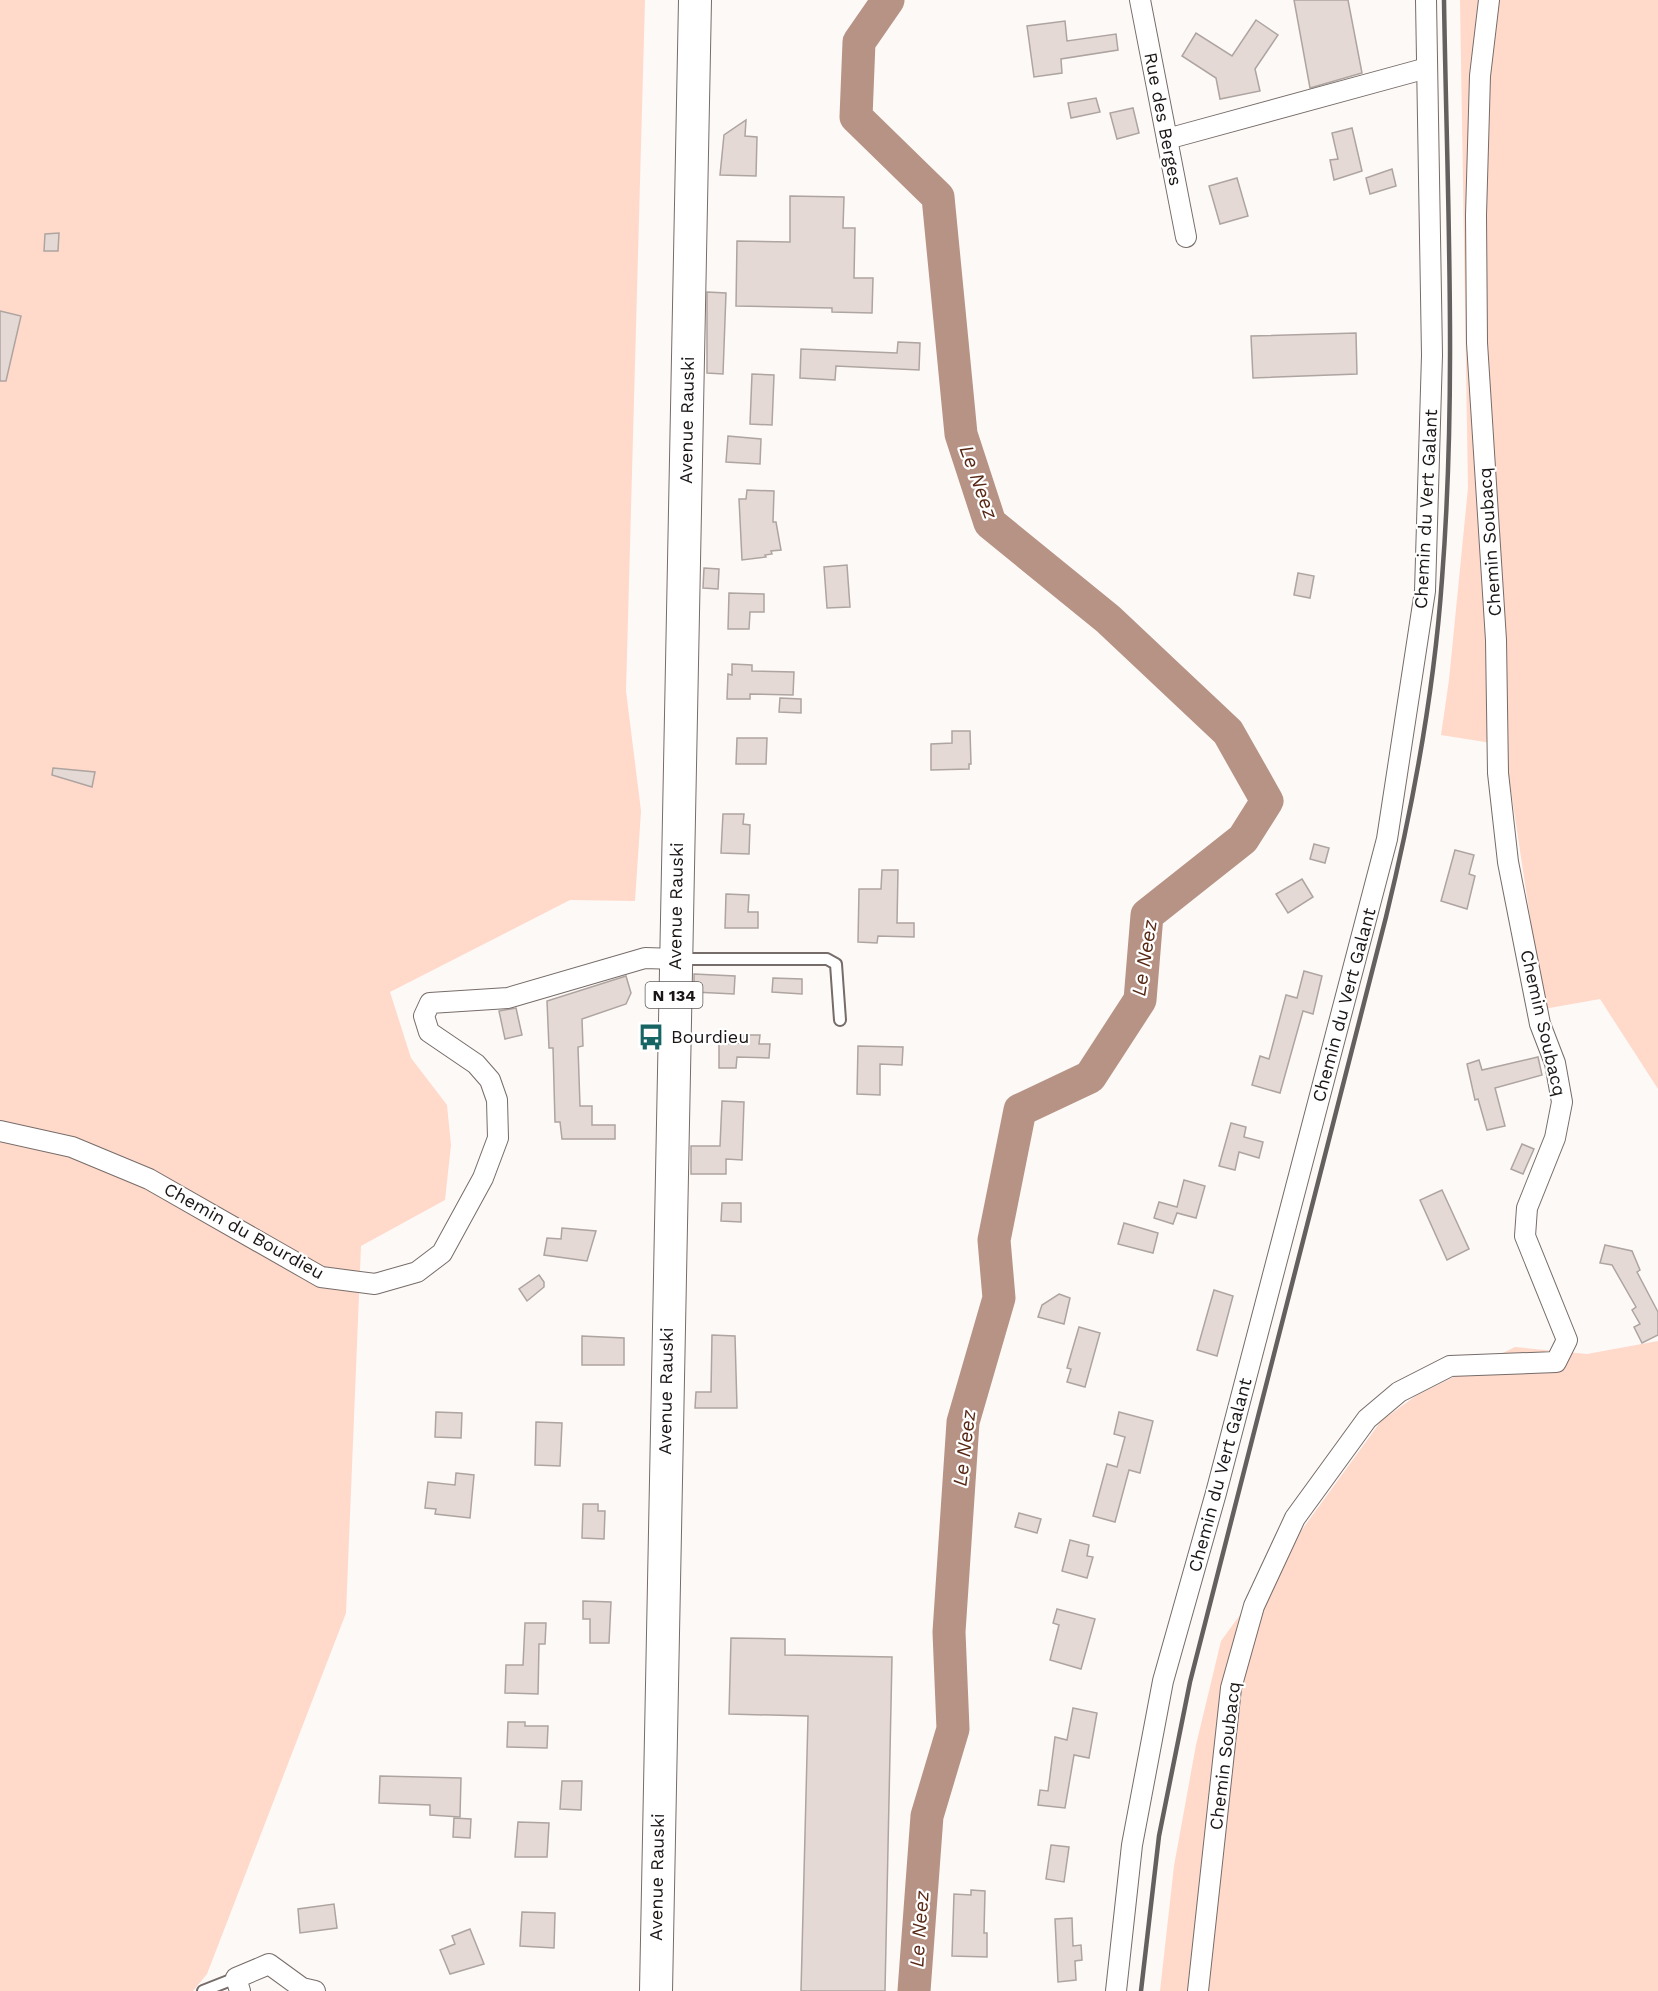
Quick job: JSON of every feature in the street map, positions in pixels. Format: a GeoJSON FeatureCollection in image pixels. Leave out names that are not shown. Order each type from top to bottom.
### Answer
{"type":"FeatureCollection","features":[{"type":"Feature","properties":{"kind":"main road","name":"Avenue Rauski"},"geometry":{"type":"LineString","coordinates":[[656,1991],[695,0]]}},
{"type":"Feature","properties":{"kind":"street","name":"Rue des Berges"},"geometry":{"type":"LineString","coordinates":[[1140,0],[1186,237]]}},
{"type":"Feature","properties":{"kind":"street","name":"Chemin du Vert Galant"},"geometry":{"type":"LineString","coordinates":[[1116,1991],[1132,1845],[1163,1681],[1219,1482],[1387,838],[1425,591],[1432,355],[1426,0]]}},
{"type":"Feature","properties":{"kind":"street","name":"Chemin Soubacq"},"geometry":{"type":"LineString","coordinates":[[1198,1991],[1231,1688],[1254,1606],[1295,1518],[1367,1419],[1399,1392],[1450,1366],[1556,1362],[1567,1340],[1525,1236],[1527,1208],[1555,1138],[1562,1102],[1555,1063],[1540,1024],[1508,862],[1498,773],[1496,640],[1477,331],[1476,215],[1480,76],[1489,0]]}},
{"type":"Feature","properties":{"kind":"street"},"geometry":{"type":"LineString","coordinates":[[1167,139],[1427,68]]}},
{"type":"Feature","properties":{"kind":"street","name":"Chemin du Bourdieu"},"geometry":{"type":"LineString","coordinates":[[0,1131],[72,1148],[149,1179],[321,1277],[375,1284],[417,1272],[447,1248],[456,1226],[483,1178],[498,1138],[497,1100],[490,1080],[476,1064],[429,1032],[424,1016],[430,1003],[508,998],[645,958],[676,959]]}},
{"type":"Feature","properties":{"kind":"street"},"geometry":{"type":"LineString","coordinates":[[238,1984],[269,1964],[302,1988],[315,1991]]}},
{"type":"Feature","properties":{"kind":"lane"},"geometry":{"type":"LineString","coordinates":[[676,959],[827,959],[836,964],[838,973],[840,1020]]}},
{"type":"Feature","properties":{"kind":"lane"},"geometry":{"type":"LineString","coordinates":[[203,1991],[238,1984]]}},
{"type":"Feature","properties":{"kind":"shaded area"},"geometry":{"type":"Polygon","coordinates":[[[0,0],[645,0],[626,691],[641,811],[635,901],[570,900],[390,992],[411,1058],[447,1105],[451,1145],[445,1200],[361,1246],[346,1613],[207,1974],[193,1991],[0,1991],[0,0]]]}},
{"type":"Feature","properties":{"kind":"shaded area"},"geometry":{"type":"Polygon","coordinates":[[[1460,0],[1658,0],[1658,1089],[1600,999],[1544,1009],[1504,745],[1441,735],[1449,680],[1468,488],[1460,0]]]}},
{"type":"Feature","properties":{"kind":"shaded area"},"geometry":{"type":"Polygon","coordinates":[[[1658,1341],[1658,1991],[1160,1991],[1174,1866],[1196,1745],[1221,1641],[1381,1421],[1417,1395],[1515,1347],[1587,1354],[1658,1341]]]}},
{"type":"Feature","properties":{"kind":"building"},"geometry":{"type":"Polygon","coordinates":[[[1294,0],[1348,0],[1362,73],[1310,88],[1294,0]]]}},
{"type":"Feature","properties":{"kind":"building"},"geometry":{"type":"Polygon","coordinates":[[[1256,20],[1278,35],[1255,69],[1260,91],[1220,99],[1216,78],[1182,56],[1196,33],[1232,56],[1256,20]]]}},
{"type":"Feature","properties":{"kind":"building"},"geometry":{"type":"Polygon","coordinates":[[[1065,21],[1067,41],[1116,34],[1118,50],[1061,59],[1062,73],[1034,77],[1027,26],[1065,21]]]}},
{"type":"Feature","properties":{"kind":"building"},"geometry":{"type":"Polygon","coordinates":[[[1096,98],[1100,112],[1071,118],[1068,103],[1096,98]]]}},
{"type":"Feature","properties":{"kind":"building"},"geometry":{"type":"Polygon","coordinates":[[[1133,108],[1139,133],[1117,139],[1110,113],[1133,108]]]}},
{"type":"Feature","properties":{"kind":"building"},"geometry":{"type":"Polygon","coordinates":[[[746,120],[745,136],[757,137],[756,176],[720,175],[724,135],[746,120]]]}},
{"type":"Feature","properties":{"kind":"building"},"geometry":{"type":"Polygon","coordinates":[[[1352,128],[1362,171],[1334,180],[1330,160],[1338,159],[1332,133],[1352,128]]]}},
{"type":"Feature","properties":{"kind":"building"},"geometry":{"type":"Polygon","coordinates":[[[1392,169],[1396,186],[1370,194],[1366,178],[1392,169]]]}},
{"type":"Feature","properties":{"kind":"building"},"geometry":{"type":"Polygon","coordinates":[[[1237,178],[1248,216],[1220,224],[1209,186],[1237,178]]]}},
{"type":"Feature","properties":{"kind":"building"},"geometry":{"type":"Polygon","coordinates":[[[790,196],[844,197],[843,228],[855,228],[854,278],[873,278],[872,313],[832,312],[832,308],[736,306],[737,241],[790,242],[790,196]]]}},
{"type":"Feature","properties":{"kind":"building"},"geometry":{"type":"Polygon","coordinates":[[[59,233],[58,251],[44,251],[45,234],[59,233]]]}},
{"type":"Feature","properties":{"kind":"building"},"geometry":{"type":"Polygon","coordinates":[[[707,292],[726,293],[723,374],[707,373],[707,292]]]}},
{"type":"Feature","properties":{"kind":"building"},"geometry":{"type":"Polygon","coordinates":[[[0,311],[21,316],[6,381],[0,381],[0,311]]]}},
{"type":"Feature","properties":{"kind":"building"},"geometry":{"type":"Polygon","coordinates":[[[1356,333],[1357,374],[1253,378],[1251,336],[1356,333]]]}},
{"type":"Feature","properties":{"kind":"building"},"geometry":{"type":"Polygon","coordinates":[[[898,342],[920,343],[919,370],[836,366],[835,380],[800,378],[801,349],[897,353],[898,342]]]}},
{"type":"Feature","properties":{"kind":"building"},"geometry":{"type":"Polygon","coordinates":[[[752,374],[774,375],[772,425],[750,424],[752,374]]]}},
{"type":"Feature","properties":{"kind":"building"},"geometry":{"type":"Polygon","coordinates":[[[728,436],[761,439],[760,464],[726,462],[728,436]]]}},
{"type":"Feature","properties":{"kind":"building"},"geometry":{"type":"Polygon","coordinates":[[[747,490],[774,491],[773,522],[776,522],[781,550],[771,551],[772,554],[765,555],[766,557],[742,560],[739,499],[746,499],[747,490]]]}},
{"type":"Feature","properties":{"kind":"building"},"geometry":{"type":"Polygon","coordinates":[[[847,565],[850,607],[827,608],[824,567],[847,565]]]}},
{"type":"Feature","properties":{"kind":"building"},"geometry":{"type":"Polygon","coordinates":[[[704,568],[719,569],[718,589],[703,588],[704,568]]]}},
{"type":"Feature","properties":{"kind":"building"},"geometry":{"type":"Polygon","coordinates":[[[1298,573],[1314,576],[1310,598],[1294,595],[1298,573]]]}},
{"type":"Feature","properties":{"kind":"building"},"geometry":{"type":"Polygon","coordinates":[[[729,593],[764,594],[764,612],[750,612],[749,629],[728,629],[729,593]]]}},
{"type":"Feature","properties":{"kind":"building"},"geometry":{"type":"Polygon","coordinates":[[[732,664],[752,665],[752,671],[794,672],[793,695],[750,694],[750,699],[727,699],[728,674],[732,675],[732,664]]]}},
{"type":"Feature","properties":{"kind":"building"},"geometry":{"type":"Polygon","coordinates":[[[780,698],[801,699],[801,713],[779,712],[780,698]]]}},
{"type":"Feature","properties":{"kind":"building"},"geometry":{"type":"Polygon","coordinates":[[[952,731],[970,731],[971,764],[969,764],[969,769],[931,770],[931,744],[952,743],[952,731]]]}},
{"type":"Feature","properties":{"kind":"building"},"geometry":{"type":"Polygon","coordinates":[[[737,738],[767,738],[766,764],[736,764],[737,738]]]}},
{"type":"Feature","properties":{"kind":"building"},"geometry":{"type":"Polygon","coordinates":[[[53,768],[95,772],[92,787],[52,775],[53,768]]]}},
{"type":"Feature","properties":{"kind":"building"},"geometry":{"type":"Polygon","coordinates":[[[723,814],[744,814],[743,824],[750,825],[749,854],[721,853],[723,814]]]}},
{"type":"Feature","properties":{"kind":"building"},"geometry":{"type":"Polygon","coordinates":[[[1314,844],[1329,848],[1325,863],[1310,859],[1314,844]]]}},
{"type":"Feature","properties":{"kind":"building"},"geometry":{"type":"Polygon","coordinates":[[[1455,850],[1474,855],[1469,874],[1475,876],[1467,909],[1441,901],[1455,850]]]}},
{"type":"Feature","properties":{"kind":"building"},"geometry":{"type":"Polygon","coordinates":[[[882,870],[898,870],[897,923],[914,923],[914,937],[878,936],[877,943],[858,942],[859,889],[881,889],[882,870]]]}},
{"type":"Feature","properties":{"kind":"building"},"geometry":{"type":"Polygon","coordinates":[[[1302,879],[1313,897],[1288,913],[1276,894],[1302,879]]]}},
{"type":"Feature","properties":{"kind":"building"},"geometry":{"type":"Polygon","coordinates":[[[726,894],[749,895],[748,912],[758,912],[758,928],[725,928],[726,894]]]}},
{"type":"Feature","properties":{"kind":"building"},"geometry":{"type":"Polygon","coordinates":[[[1304,971],[1322,976],[1313,1014],[1303,1011],[1280,1093],[1252,1085],[1260,1056],[1269,1059],[1286,995],[1297,998],[1304,971]]]}},
{"type":"Feature","properties":{"kind":"building"},"geometry":{"type":"Polygon","coordinates":[[[694,974],[735,976],[734,994],[694,992],[694,974]]]}},
{"type":"Feature","properties":{"kind":"building"},"geometry":{"type":"Polygon","coordinates":[[[626,976],[631,993],[626,1004],[582,1019],[583,1046],[578,1047],[580,1106],[592,1106],[592,1125],[615,1125],[615,1139],[562,1139],[560,1122],[555,1122],[553,1048],[549,1048],[547,1001],[626,976]]]}},
{"type":"Feature","properties":{"kind":"building"},"geometry":{"type":"Polygon","coordinates":[[[773,978],[802,979],[802,994],[772,992],[773,978]]]}},
{"type":"Feature","properties":{"kind":"building"},"geometry":{"type":"Polygon","coordinates":[[[516,1008],[522,1035],[505,1039],[499,1011],[516,1008]]]}},
{"type":"Feature","properties":{"kind":"building"},"geometry":{"type":"Polygon","coordinates":[[[744,1035],[760,1035],[759,1044],[770,1044],[769,1058],[737,1057],[736,1068],[719,1068],[719,1044],[743,1043],[744,1035]]]}},
{"type":"Feature","properties":{"kind":"building"},"geometry":{"type":"Polygon","coordinates":[[[858,1046],[903,1047],[902,1065],[880,1064],[880,1095],[857,1094],[858,1046]]]}},
{"type":"Feature","properties":{"kind":"building"},"geometry":{"type":"Polygon","coordinates":[[[1538,1057],[1542,1075],[1495,1088],[1505,1126],[1487,1130],[1478,1099],[1475,1100],[1467,1064],[1479,1060],[1482,1070],[1538,1057]]]}},
{"type":"Feature","properties":{"kind":"building"},"geometry":{"type":"Polygon","coordinates":[[[722,1101],[744,1102],[742,1160],[726,1159],[726,1174],[691,1174],[691,1146],[720,1146],[722,1101]]]}},
{"type":"Feature","properties":{"kind":"building"},"geometry":{"type":"Polygon","coordinates":[[[1231,1123],[1246,1127],[1244,1137],[1263,1142],[1259,1158],[1239,1152],[1235,1170],[1219,1166],[1231,1123]]]}},
{"type":"Feature","properties":{"kind":"building"},"geometry":{"type":"Polygon","coordinates":[[[1522,1144],[1534,1149],[1523,1174],[1511,1169],[1522,1144]]]}},
{"type":"Feature","properties":{"kind":"building"},"geometry":{"type":"Polygon","coordinates":[[[1184,1180],[1205,1186],[1196,1218],[1177,1213],[1173,1224],[1154,1218],[1159,1202],[1177,1207],[1184,1180]]]}},
{"type":"Feature","properties":{"kind":"building"},"geometry":{"type":"Polygon","coordinates":[[[1442,1190],[1469,1249],[1447,1260],[1420,1200],[1442,1190]]]}},
{"type":"Feature","properties":{"kind":"building"},"geometry":{"type":"Polygon","coordinates":[[[722,1203],[741,1203],[741,1222],[721,1221],[722,1203]]]}},
{"type":"Feature","properties":{"kind":"building"},"geometry":{"type":"Polygon","coordinates":[[[1124,1223],[1158,1233],[1153,1253],[1118,1244],[1124,1223]]]}},
{"type":"Feature","properties":{"kind":"building"},"geometry":{"type":"Polygon","coordinates":[[[562,1228],[596,1231],[587,1261],[544,1255],[547,1238],[561,1239],[562,1228]]]}},
{"type":"Feature","properties":{"kind":"building"},"geometry":{"type":"Polygon","coordinates":[[[1605,1245],[1632,1251],[1640,1270],[1637,1272],[1658,1312],[1658,1335],[1642,1343],[1634,1327],[1640,1324],[1632,1310],[1636,1307],[1612,1265],[1600,1263],[1605,1245]]]}},
{"type":"Feature","properties":{"kind":"building"},"geometry":{"type":"Polygon","coordinates":[[[539,1275],[544,1282],[544,1287],[527,1301],[519,1289],[539,1275]]]}},
{"type":"Feature","properties":{"kind":"building"},"geometry":{"type":"Polygon","coordinates":[[[1214,1290],[1233,1296],[1217,1356],[1197,1350],[1214,1290]]]}},
{"type":"Feature","properties":{"kind":"building"},"geometry":{"type":"Polygon","coordinates":[[[1059,1294],[1070,1298],[1064,1324],[1038,1317],[1042,1305],[1059,1294]]]}},
{"type":"Feature","properties":{"kind":"building"},"geometry":{"type":"Polygon","coordinates":[[[1079,1327],[1100,1333],[1085,1387],[1067,1382],[1071,1369],[1067,1368],[1079,1327]]]}},
{"type":"Feature","properties":{"kind":"building"},"geometry":{"type":"Polygon","coordinates":[[[712,1335],[735,1336],[737,1408],[695,1408],[696,1392],[711,1392],[712,1335]]]}},
{"type":"Feature","properties":{"kind":"building"},"geometry":{"type":"Polygon","coordinates":[[[582,1336],[624,1338],[624,1365],[582,1365],[582,1336]]]}},
{"type":"Feature","properties":{"kind":"building"},"geometry":{"type":"Polygon","coordinates":[[[436,1412],[462,1413],[461,1438],[435,1437],[436,1412]]]}},
{"type":"Feature","properties":{"kind":"building"},"geometry":{"type":"Polygon","coordinates":[[[1119,1412],[1153,1421],[1140,1473],[1129,1470],[1115,1522],[1093,1516],[1107,1464],[1117,1467],[1125,1437],[1114,1434],[1119,1412]]]}},
{"type":"Feature","properties":{"kind":"building"},"geometry":{"type":"Polygon","coordinates":[[[536,1422],[562,1423],[560,1466],[535,1465],[536,1422]]]}},
{"type":"Feature","properties":{"kind":"building"},"geometry":{"type":"Polygon","coordinates":[[[456,1473],[474,1475],[470,1518],[435,1514],[436,1509],[425,1508],[428,1482],[455,1485],[456,1473]]]}},
{"type":"Feature","properties":{"kind":"building"},"geometry":{"type":"Polygon","coordinates":[[[583,1504],[598,1504],[598,1511],[605,1511],[604,1539],[582,1538],[583,1504]]]}},
{"type":"Feature","properties":{"kind":"building"},"geometry":{"type":"Polygon","coordinates":[[[1019,1513],[1041,1519],[1037,1533],[1015,1527],[1019,1513]]]}},
{"type":"Feature","properties":{"kind":"building"},"geometry":{"type":"Polygon","coordinates":[[[1070,1540],[1089,1545],[1087,1556],[1093,1557],[1087,1578],[1062,1571],[1070,1540]]]}},
{"type":"Feature","properties":{"kind":"building"},"geometry":{"type":"Polygon","coordinates":[[[583,1601],[611,1602],[609,1643],[590,1643],[590,1619],[583,1619],[583,1601]]]}},
{"type":"Feature","properties":{"kind":"building"},"geometry":{"type":"Polygon","coordinates":[[[1057,1609],[1095,1619],[1081,1669],[1050,1660],[1059,1625],[1053,1623],[1057,1609]]]}},
{"type":"Feature","properties":{"kind":"building"},"geometry":{"type":"Polygon","coordinates":[[[525,1623],[546,1623],[545,1644],[539,1644],[538,1694],[505,1693],[506,1665],[523,1665],[525,1623]]]}},
{"type":"Feature","properties":{"kind":"building"},"geometry":{"type":"Polygon","coordinates":[[[731,1638],[785,1639],[785,1655],[892,1657],[885,1991],[801,1991],[808,1716],[729,1714],[731,1638]]]}},
{"type":"Feature","properties":{"kind":"building"},"geometry":{"type":"Polygon","coordinates":[[[1073,1708],[1097,1713],[1089,1758],[1074,1755],[1065,1808],[1038,1805],[1040,1790],[1048,1791],[1055,1737],[1067,1740],[1073,1708]]]}},
{"type":"Feature","properties":{"kind":"building"},"geometry":{"type":"Polygon","coordinates":[[[508,1722],[525,1722],[525,1726],[548,1726],[547,1748],[507,1747],[508,1722]]]}},
{"type":"Feature","properties":{"kind":"building"},"geometry":{"type":"Polygon","coordinates":[[[380,1776],[461,1778],[460,1817],[430,1815],[430,1805],[379,1803],[380,1776]]]}},
{"type":"Feature","properties":{"kind":"building"},"geometry":{"type":"Polygon","coordinates":[[[562,1781],[582,1781],[581,1810],[560,1809],[562,1781]]]}},
{"type":"Feature","properties":{"kind":"building"},"geometry":{"type":"Polygon","coordinates":[[[454,1818],[471,1819],[470,1838],[453,1837],[454,1818]]]}},
{"type":"Feature","properties":{"kind":"building"},"geometry":{"type":"Polygon","coordinates":[[[518,1822],[549,1823],[547,1857],[515,1857],[518,1822]]]}},
{"type":"Feature","properties":{"kind":"building"},"geometry":{"type":"Polygon","coordinates":[[[1051,1845],[1069,1847],[1064,1882],[1046,1879],[1051,1845]]]}},
{"type":"Feature","properties":{"kind":"building"},"geometry":{"type":"Polygon","coordinates":[[[971,1890],[985,1891],[984,1933],[987,1933],[987,1957],[952,1956],[954,1894],[971,1895],[971,1890]]]}},
{"type":"Feature","properties":{"kind":"building"},"geometry":{"type":"Polygon","coordinates":[[[334,1904],[337,1928],[300,1933],[298,1909],[334,1904]]]}},
{"type":"Feature","properties":{"kind":"building"},"geometry":{"type":"Polygon","coordinates":[[[522,1912],[555,1913],[554,1948],[520,1946],[522,1912]]]}},
{"type":"Feature","properties":{"kind":"building"},"geometry":{"type":"Polygon","coordinates":[[[1072,1918],[1073,1946],[1081,1945],[1082,1960],[1075,1961],[1076,1980],[1058,1982],[1055,1919],[1072,1918]]]}},
{"type":"Feature","properties":{"kind":"building"},"geometry":{"type":"Polygon","coordinates":[[[470,1929],[484,1964],[450,1974],[440,1950],[455,1944],[452,1936],[470,1929]]]}},
{"type":"Feature","properties":{"kind":"waterway","name":"Le Neez"},"geometry":{"type":"LineString","coordinates":[[888,0],[859,42],[856,117],[938,197],[961,434],[990,523],[1108,619],[1228,732],[1267,801],[1243,839],[1147,915],[1140,1000],[1090,1077],[1020,1110],[994,1240],[999,1298],[963,1422],[949,1632],[953,1729],[927,1816],[914,1991]]}},
{"type":"Feature","properties":{"kind":"railway"},"geometry":{"type":"LineString","coordinates":[[1141,1991],[1159,1836],[1190,1682],[1386,917],[1405,833],[1428,707],[1442,579],[1449,435],[1450,290],[1444,0]]}},
{"type":"Feature","properties":{"kind":"place","name":"Bourdieu"},"geometry":{"type":"Point","coordinates":[651,1037]}}]}
